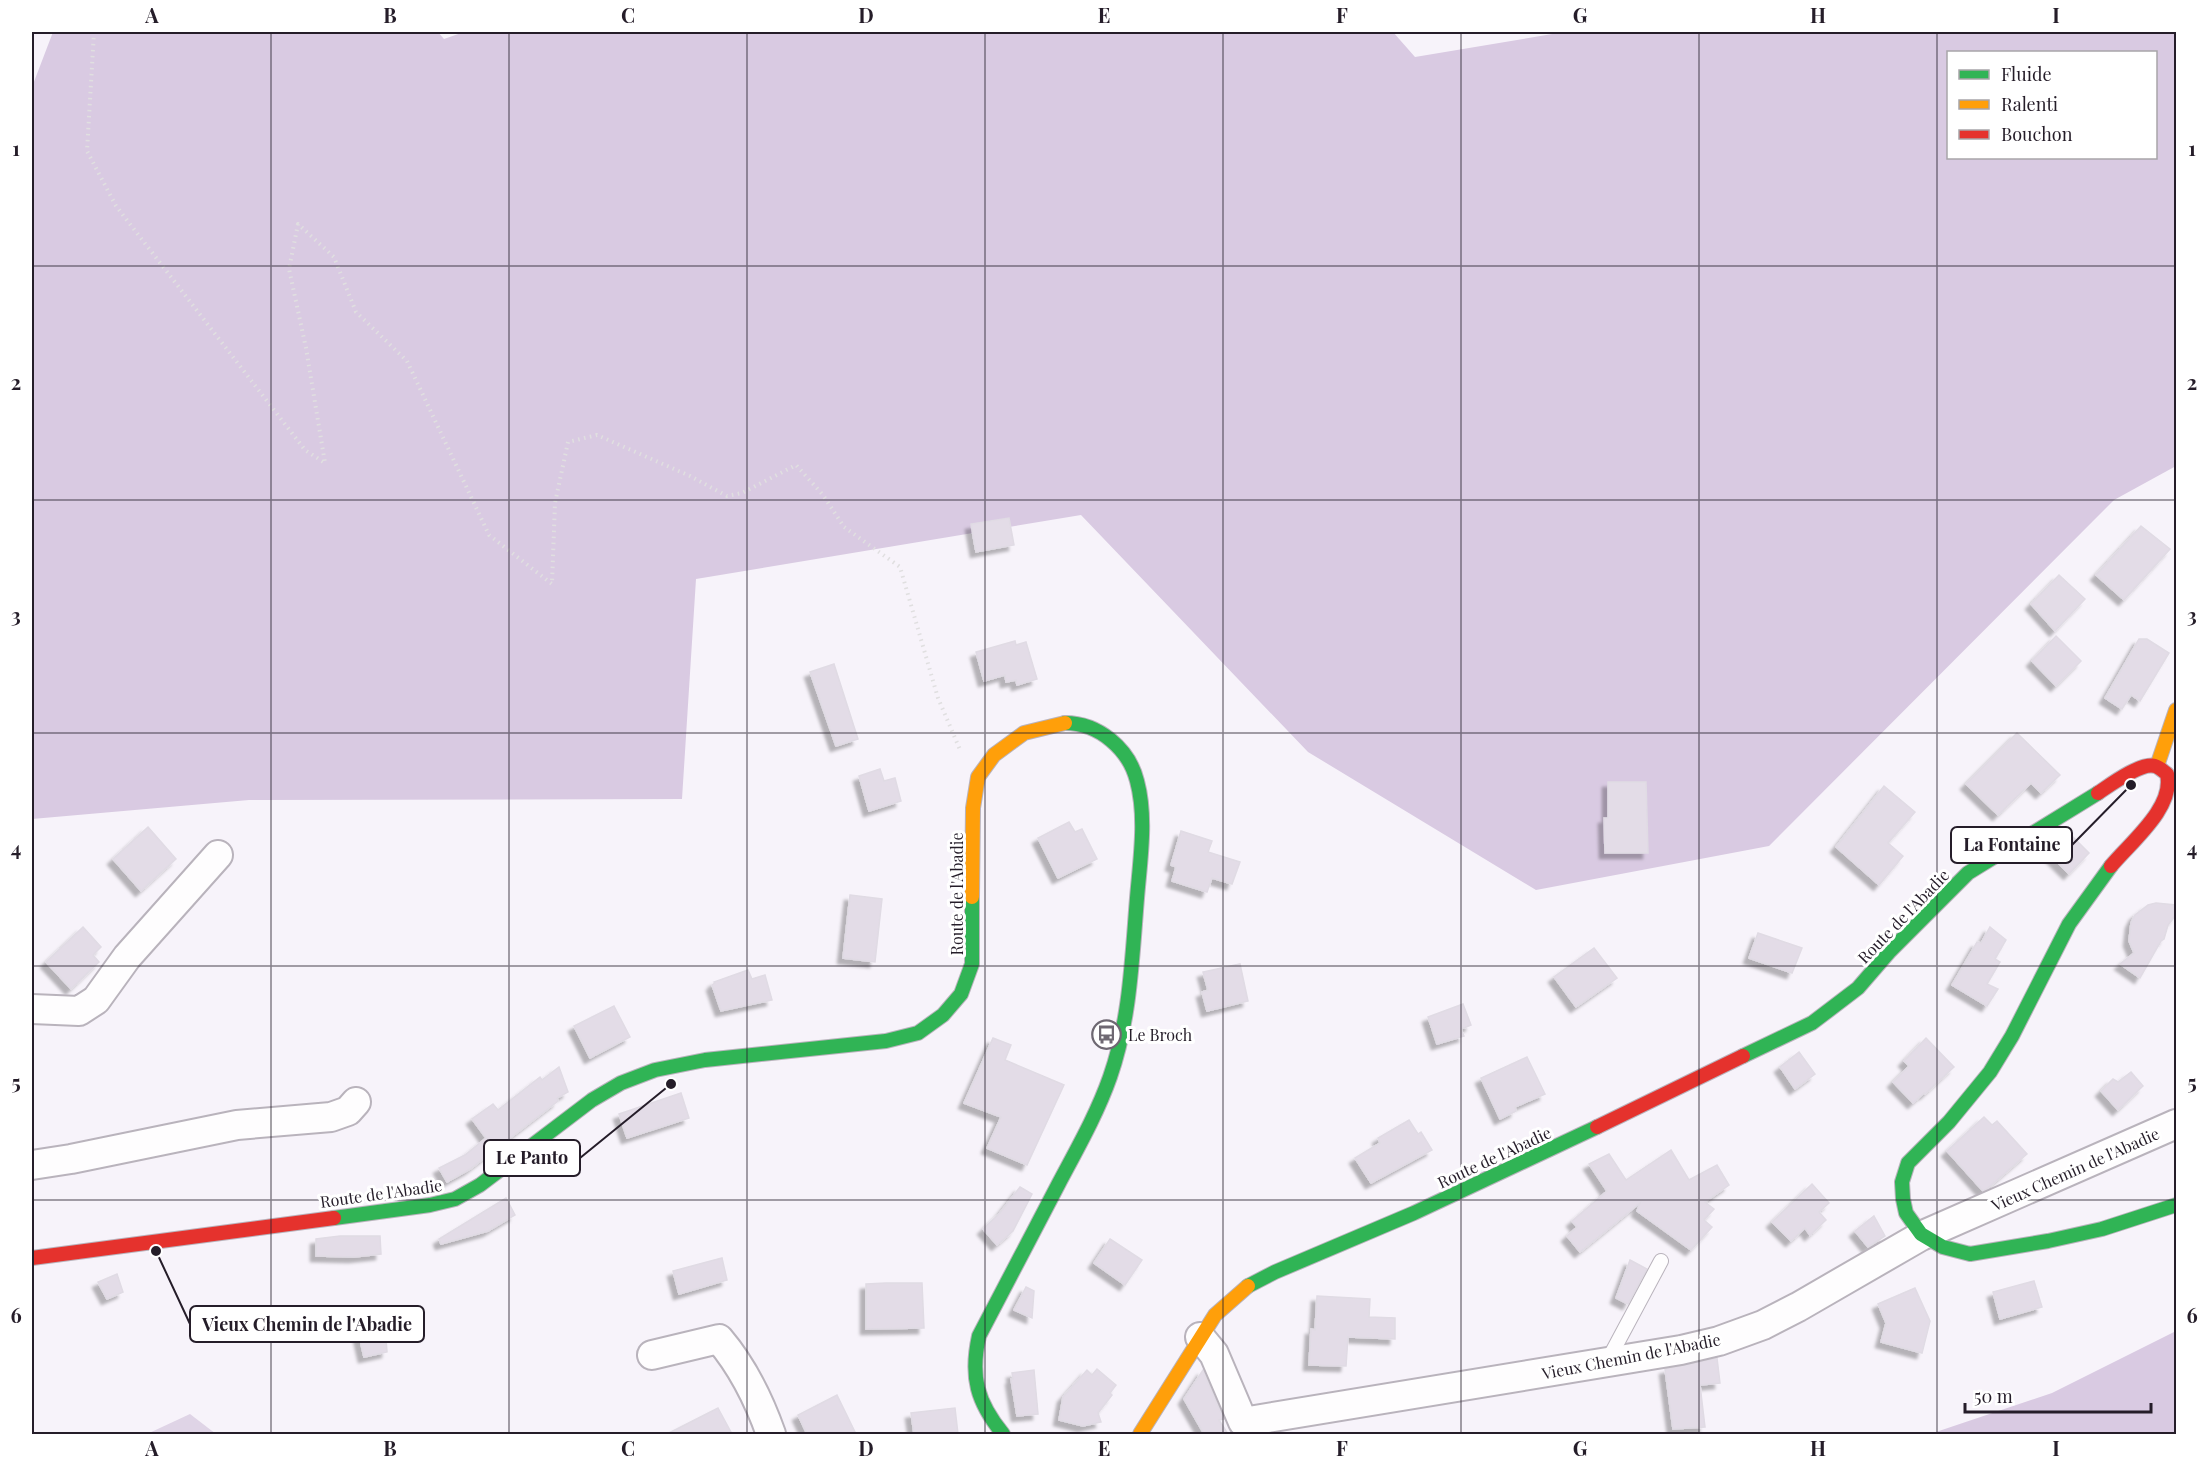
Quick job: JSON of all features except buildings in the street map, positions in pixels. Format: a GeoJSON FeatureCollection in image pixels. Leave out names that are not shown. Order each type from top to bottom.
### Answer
{"type":"FeatureCollection","features":[{"type":"Feature","properties":{"kind":"street"},"geometry":{"type":"LineString","coordinates":[[2176,710],[2157,766],[2166,774],[2170,786],[2166,800],[2111,865],[2069,923],[2006,1049],[1991,1071],[1941,1130],[1907,1164],[1901,1183],[1904,1202],[1911,1222],[1921,1236],[1954,1252],[1970,1254],[2138,1220],[2176,1205]]}},
{"type":"Feature","properties":{"kind":"street","name":"Route de l'Abadie"},"geometry":{"type":"LineString","coordinates":[[32,1257],[430,1205],[455,1199],[480,1185],[592,1100],[621,1083],[656,1070],[705,1060],[886,1041],[918,1033],[943,1015],[961,994],[972,964],[973,808],[978,777],[983,767],[1005,745],[1024,733],[1059,723],[1075,723],[1103,733],[1118,746],[1134,771],[1141,802],[1141,845],[1129,997],[1122,1035],[1110,1077],[1092,1120],[985,1324],[975,1350],[973,1364],[978,1394],[984,1410],[1003,1434]]}},
{"type":"Feature","properties":{"kind":"street","name":"Route de l'Abadie"},"geometry":{"type":"LineString","coordinates":[[1140,1434],[1215,1315],[1247,1287],[1275,1272],[1414,1213],[1513,1167],[1812,1023],[1858,988],[1890,951],[1968,873],[2139,768],[2157,766]]}},
{"type":"Feature","properties":{"kind":"street"},"geometry":{"type":"LineString","coordinates":[[32,1009],[80,1011],[96,1000],[127,957],[218,855]]}},
{"type":"Feature","properties":{"kind":"street"},"geometry":{"type":"LineString","coordinates":[[32,1165],[237,1125],[332,1117],[348,1111],[356,1102]]}},
{"type":"Feature","properties":{"kind":"street","name":"Vieux Chemin de l'Abadie"},"geometry":{"type":"LineString","coordinates":[[1200,1337],[1214,1354],[1243,1422],[1681,1350],[1719,1341],[1763,1325],[1921,1236],[2176,1124]]}},
{"type":"Feature","properties":{"kind":"street"},"geometry":{"type":"LineString","coordinates":[[652,1354],[719,1339],[735,1358],[771,1434]]}},
{"type":"Feature","properties":{"kind":"lane"},"geometry":{"type":"LineString","coordinates":[[1607,1362],[1661,1261]]}},
{"type":"Feature","properties":{"kind":"path"},"geometry":{"type":"LineString","coordinates":[[94,32],[87,151],[116,206],[305,450],[325,463],[306,348],[288,269],[298,224],[334,257],[356,312],[407,362],[489,535],[552,584],[555,503],[568,442],[597,435],[690,476],[727,496],[742,494],[796,465],[824,495],[844,527],[900,567],[938,698],[962,753],[983,767]]}},
{"type":"Feature","properties":{"kind":"shaded area"},"geometry":{"type":"Polygon","coordinates":[[[53,32],[438,32],[444,39],[464,32],[1393,32],[1415,57],[1564,32],[2176,32],[2176,466],[2114,500],[1769,846],[1536,890],[1308,752],[1081,515],[696,579],[682,799],[249,800],[32,819],[32,87],[53,32]]]}},
{"type":"Feature","properties":{"kind":"shaded area"},"geometry":{"type":"Polygon","coordinates":[[[2176,1331],[2176,1434],[1930,1434],[2052,1393],[2176,1331]]]}},
{"type":"Feature","properties":{"kind":"shaded area"},"geometry":{"type":"Polygon","coordinates":[[[190,1414],[216,1434],[147,1434],[190,1414]]]}},
{"type":"Feature","properties":{"kind":"traffic: fast"},"geometry":{"type":"LineString","coordinates":[[1003,1434],[987,1411],[978,1388],[975,1364],[979,1336],[1105,1091],[1122,1034],[1132,966],[1142,840],[1142,810],[1137,781],[1127,758],[1111,740],[1089,728],[1065,723]]}},
{"type":"Feature","properties":{"kind":"traffic: fast"},"geometry":{"type":"LineString","coordinates":[[1743,1056],[1812,1023],[1858,988],[1890,951],[1968,873],[2098,793]]}},
{"type":"Feature","properties":{"kind":"traffic: fast"},"geometry":{"type":"LineString","coordinates":[[2111,866],[2069,924],[2012,1036],[1990,1072],[1949,1122],[1908,1163],[1902,1182],[1903,1199],[1906,1213],[1921,1234],[1943,1247],[1970,1254],[2102,1229],[2176,1205]]}},
{"type":"Feature","properties":{"kind":"traffic: fast"},"geometry":{"type":"LineString","coordinates":[[334,1218],[430,1205],[455,1199],[480,1185],[592,1100],[621,1083],[655,1070],[705,1060],[886,1041],[918,1033],[943,1015],[961,994],[972,964],[972,897]]}},
{"type":"Feature","properties":{"kind":"traffic: fast"},"geometry":{"type":"LineString","coordinates":[[1248,1286],[1275,1272],[1414,1213],[1597,1127]]}},
{"type":"Feature","properties":{"kind":"traffic: slow"},"geometry":{"type":"LineString","coordinates":[[2157,766],[2176,710]]}},
{"type":"Feature","properties":{"kind":"traffic: slow"},"geometry":{"type":"LineString","coordinates":[[972,897],[973,808],[978,777],[994,755],[1024,733],[1065,723]]}},
{"type":"Feature","properties":{"kind":"traffic: slow"},"geometry":{"type":"LineString","coordinates":[[1140,1434],[1215,1315],[1248,1286]]}},
{"type":"Feature","properties":{"kind":"traffic: jam"},"geometry":{"type":"LineString","coordinates":[[2098,793],[2142,767],[2155,766],[2167,774],[2168,786],[2158,811],[2140,835],[2111,866]]}},
{"type":"Feature","properties":{"kind":"traffic: jam"},"geometry":{"type":"LineString","coordinates":[[1597,1127],[1743,1056]]}},
{"type":"Feature","properties":{"kind":"traffic: jam"},"geometry":{"type":"LineString","coordinates":[[32,1258],[334,1218]]}},
{"type":"Feature","properties":{"kind":"place","name":"La Fontaine"},"geometry":{"type":"Point","coordinates":[2131,785]}},
{"type":"Feature","properties":{"kind":"place","name":"Le Broch"},"geometry":{"type":"Point","coordinates":[1107,1034]}},
{"type":"Feature","properties":{"kind":"place","name":"Le Panto"},"geometry":{"type":"Point","coordinates":[671,1084]}},
{"type":"Feature","properties":{"kind":"place","name":"Vieux Chemin de l'Abadie"},"geometry":{"type":"Point","coordinates":[156,1251]}}]}
